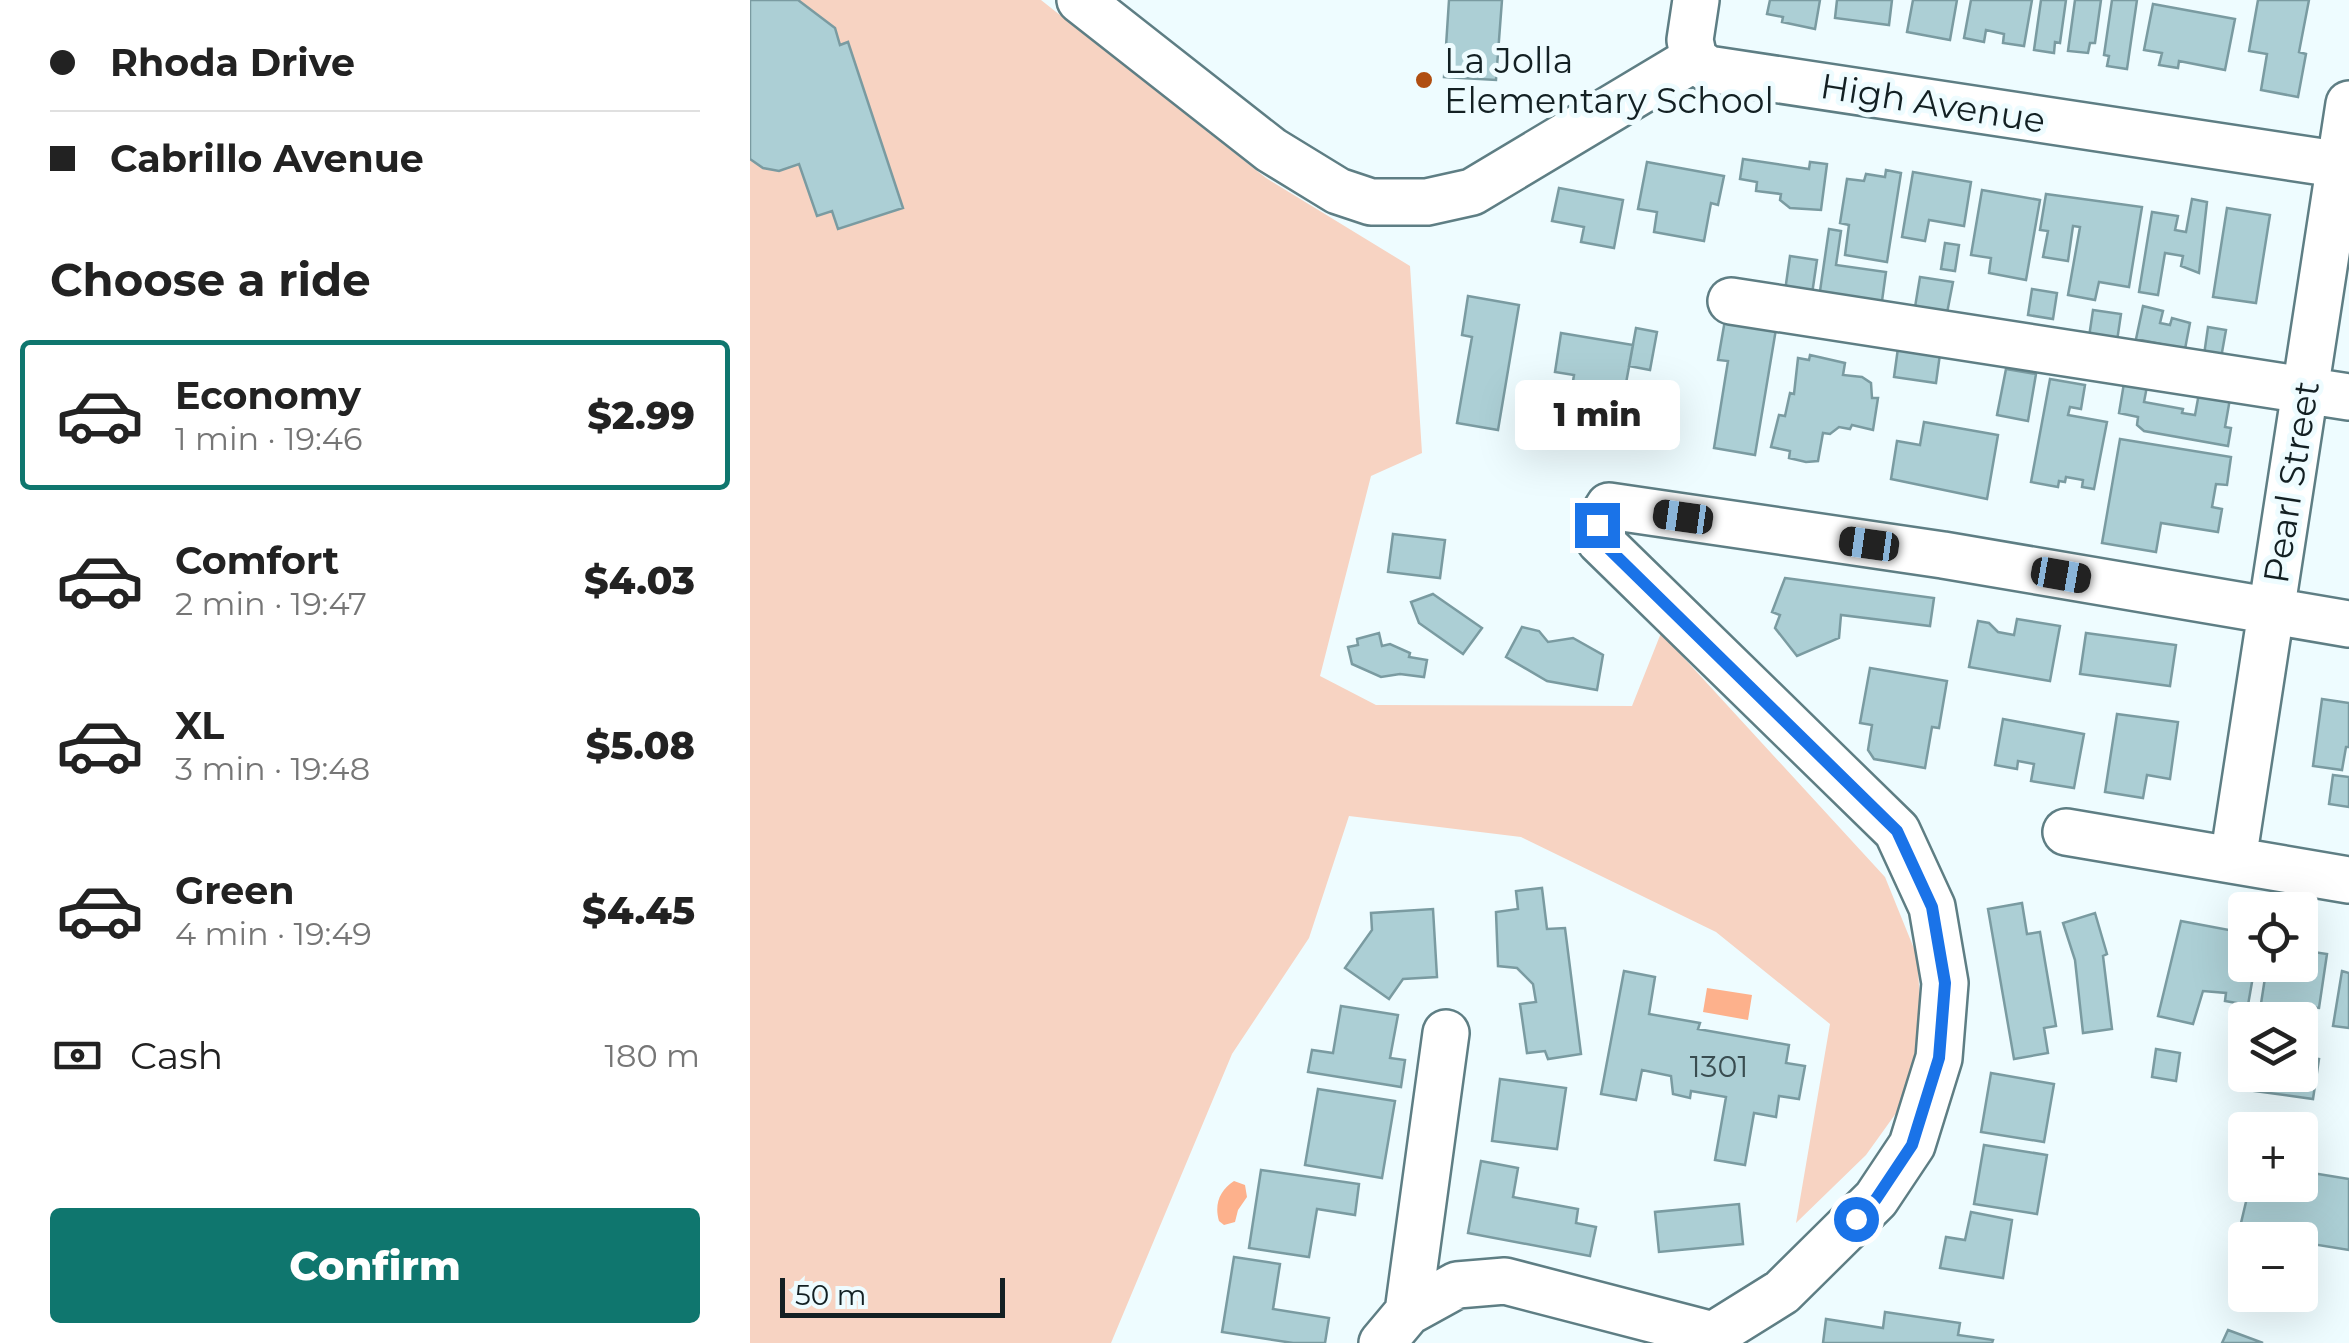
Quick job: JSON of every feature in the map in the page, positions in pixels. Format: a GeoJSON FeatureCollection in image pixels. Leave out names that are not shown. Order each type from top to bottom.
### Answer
{"type":"FeatureCollection","features":[{"type":"Feature","properties":{"kind":"street"},"geometry":{"type":"LineString","coordinates":[[1080,0],[1271,150],[1338,191],[1371,202],[1427,202],[1472,192],[1694,60],[1690,40],[1696,0]]}},
{"type":"Feature","properties":{"kind":"street","name":"High Avenue"},"geometry":{"type":"LineString","coordinates":[[1694,60],[1708,70],[2344,166]]}},
{"type":"Feature","properties":{"kind":"street","name":"Pearl Street"},"geometry":{"type":"LineString","coordinates":[[2233,860],[2305,390],[2344,166],[2349,104]]}},
{"type":"Feature","properties":{"kind":"street"},"geometry":{"type":"LineString","coordinates":[[1731,301],[2349,397]]}},
{"type":"Feature","properties":{"kind":"street"},"geometry":{"type":"LineString","coordinates":[[1395,1327],[1458,1285],[1505,1281],[1712,1339],[1782,1292],[1876,1199],[1912,1145],[1939,1058],[1945,983],[1932,907],[1897,831],[1600,540],[1597,525],[1609,506],[1943,556],[2349,624]]}},
{"type":"Feature","properties":{"kind":"street"},"geometry":{"type":"LineString","coordinates":[[2066,832],[2349,880]]}},
{"type":"Feature","properties":{"kind":"street"},"geometry":{"type":"LineString","coordinates":[[1395,1327],[1446,1033]]}},
{"type":"Feature","properties":{"kind":"shaded area"},"geometry":{"type":"Polygon","coordinates":[[[750,0],[1041,0],[1266,178],[1410,266],[1422,453],[1371,476],[1320,676],[1376,705],[1632,706],[1661,633],[1885,877],[1917,956],[1922,1030],[1904,1102],[1866,1155],[1796,1223],[1830,1024],[1716,932],[1521,837],[1349,816],[1309,938],[1232,1054],[1111,1343],[750,1343],[750,0]]]}},
{"type":"Feature","properties":{"kind":"shaded area"},"geometry":{"type":"Polygon","coordinates":[[[1707,988],[1752,995],[1748,1020],[1703,1012],[1707,988]]]}},
{"type":"Feature","properties":{"kind":"shaded area"},"geometry":{"type":"Polygon","coordinates":[[[1234,1181],[1245,1185],[1247,1197],[1235,1222],[1224,1225],[1219,1221],[1218,1203],[1234,1181]]]}},
{"type":"Feature","properties":{"kind":"building"},"geometry":{"type":"Polygon","coordinates":[[[750,0],[798,0],[835,28],[840,45],[848,42],[903,208],[838,229],[832,211],[817,216],[799,164],[779,171],[763,168],[750,159],[750,0]]]}},
{"type":"Feature","properties":{"kind":"building"},"geometry":{"type":"Polygon","coordinates":[[[1449,0],[1502,0],[1496,80],[1444,77],[1449,0]]]}},
{"type":"Feature","properties":{"kind":"building"},"geometry":{"type":"Polygon","coordinates":[[[1770,0],[1820,0],[1815,29],[1782,22],[1783,17],[1767,14],[1770,0]]]}},
{"type":"Feature","properties":{"kind":"building"},"geometry":{"type":"Polygon","coordinates":[[[1837,0],[1892,0],[1889,25],[1835,18],[1837,0]]]}},
{"type":"Feature","properties":{"kind":"building"},"geometry":{"type":"Polygon","coordinates":[[[1913,0],[1957,0],[1950,40],[1907,32],[1913,0]]]}},
{"type":"Feature","properties":{"kind":"building"},"geometry":{"type":"Polygon","coordinates":[[[1971,0],[2032,0],[2024,46],[2003,43],[2004,34],[1986,30],[1984,42],[1964,38],[1971,0]]]}},
{"type":"Feature","properties":{"kind":"building"},"geometry":{"type":"Polygon","coordinates":[[[2041,0],[2066,0],[2060,43],[2055,42],[2054,53],[2034,50],[2041,0]]]}},
{"type":"Feature","properties":{"kind":"building"},"geometry":{"type":"Polygon","coordinates":[[[2075,0],[2101,0],[2095,43],[2090,43],[2088,53],[2068,51],[2075,0]]]}},
{"type":"Feature","properties":{"kind":"building"},"geometry":{"type":"Polygon","coordinates":[[[2112,0],[2137,0],[2127,69],[2107,66],[2109,56],[2104,55],[2112,0]]]}},
{"type":"Feature","properties":{"kind":"building"},"geometry":{"type":"Polygon","coordinates":[[[2258,0],[2309,0],[2299,52],[2306,54],[2298,97],[2261,90],[2267,54],[2249,51],[2258,0]]]}},
{"type":"Feature","properties":{"kind":"building"},"geometry":{"type":"Polygon","coordinates":[[[2153,4],[2235,19],[2225,70],[2179,61],[2178,68],[2159,65],[2162,53],[2144,50],[2153,4]]]}},
{"type":"Feature","properties":{"kind":"building"},"geometry":{"type":"Polygon","coordinates":[[[1743,159],[1809,169],[1810,162],[1827,164],[1821,210],[1790,208],[1780,200],[1781,194],[1756,191],[1757,182],[1740,179],[1743,159]]]}},
{"type":"Feature","properties":{"kind":"building"},"geometry":{"type":"Polygon","coordinates":[[[1647,162],[1724,176],[1718,205],[1711,203],[1704,241],[1654,232],[1657,212],[1638,209],[1647,162]]]}},
{"type":"Feature","properties":{"kind":"building"},"geometry":{"type":"Polygon","coordinates":[[[1886,170],[1901,173],[1887,262],[1845,255],[1849,225],[1840,223],[1847,179],[1864,181],[1866,174],[1885,177],[1886,170]]]}},
{"type":"Feature","properties":{"kind":"building"},"geometry":{"type":"Polygon","coordinates":[[[1913,172],[1971,182],[1964,226],[1929,220],[1925,241],[1902,237],[1913,172]]]}},
{"type":"Feature","properties":{"kind":"building"},"geometry":{"type":"Polygon","coordinates":[[[1559,188],[1623,200],[1614,248],[1581,242],[1584,227],[1552,221],[1559,188]]]}},
{"type":"Feature","properties":{"kind":"building"},"geometry":{"type":"Polygon","coordinates":[[[1982,190],[2040,200],[2026,280],[1989,273],[1991,258],[1971,255],[1982,190]]]}},
{"type":"Feature","properties":{"kind":"building"},"geometry":{"type":"Polygon","coordinates":[[[2046,194],[2142,207],[2129,287],[2099,282],[2095,300],[2068,295],[2080,227],[2073,226],[2068,261],[2043,257],[2048,231],[2040,230],[2046,194]]]}},
{"type":"Feature","properties":{"kind":"building"},"geometry":{"type":"Polygon","coordinates":[[[2192,199],[2207,202],[2199,273],[2181,266],[2183,256],[2165,253],[2158,295],[2139,292],[2152,212],[2178,216],[2175,230],[2186,232],[2192,199]]]}},
{"type":"Feature","properties":{"kind":"building"},"geometry":{"type":"Polygon","coordinates":[[[2227,208],[2270,215],[2256,303],[2213,297],[2227,208]]]}},
{"type":"Feature","properties":{"kind":"building"},"geometry":{"type":"Polygon","coordinates":[[[1829,229],[1841,231],[1836,265],[1886,272],[1882,301],[1819,298],[1829,229]]]}},
{"type":"Feature","properties":{"kind":"building"},"geometry":{"type":"Polygon","coordinates":[[[1945,243],[1959,245],[1955,271],[1941,269],[1945,243]]]}},
{"type":"Feature","properties":{"kind":"building"},"geometry":{"type":"Polygon","coordinates":[[[1790,256],[1817,260],[1812,294],[1785,291],[1790,256]]]}},
{"type":"Feature","properties":{"kind":"building"},"geometry":{"type":"Polygon","coordinates":[[[1920,277],[1953,282],[1947,313],[1915,307],[1920,277]]]}},
{"type":"Feature","properties":{"kind":"building"},"geometry":{"type":"Polygon","coordinates":[[[2032,289],[2057,293],[2053,319],[2028,315],[2032,289]]]}},
{"type":"Feature","properties":{"kind":"building"},"geometry":{"type":"Polygon","coordinates":[[[1468,296],[1519,305],[1498,430],[1457,423],[1472,337],[1462,335],[1468,296]]]}},
{"type":"Feature","properties":{"kind":"building"},"geometry":{"type":"Polygon","coordinates":[[[2143,306],[2163,311],[2160,323],[2170,325],[2172,318],[2190,323],[2185,349],[2136,339],[2143,306]]]}},
{"type":"Feature","properties":{"kind":"building"},"geometry":{"type":"Polygon","coordinates":[[[2093,310],[2121,314],[2117,341],[2089,337],[2093,310]]]}},
{"type":"Feature","properties":{"kind":"building"},"geometry":{"type":"Polygon","coordinates":[[[1725,320],[1776,329],[1755,455],[1714,448],[1728,361],[1718,360],[1725,320]]]}},
{"type":"Feature","properties":{"kind":"building"},"geometry":{"type":"Polygon","coordinates":[[[2208,327],[2226,330],[2221,358],[2204,355],[2208,327]]]}},
{"type":"Feature","properties":{"kind":"building"},"geometry":{"type":"Polygon","coordinates":[[[1636,328],[1657,332],[1650,370],[1629,366],[1636,328]]]}},
{"type":"Feature","properties":{"kind":"building"},"geometry":{"type":"Polygon","coordinates":[[[1561,333],[1633,345],[1622,405],[1637,407],[1631,442],[1565,431],[1574,375],[1555,372],[1561,333]]]}},
{"type":"Feature","properties":{"kind":"building"},"geometry":{"type":"Polygon","coordinates":[[[1898,348],[1940,354],[1936,383],[1894,377],[1898,348]]]}},
{"type":"Feature","properties":{"kind":"building"},"geometry":{"type":"Polygon","coordinates":[[[1810,355],[1845,363],[1843,375],[1862,377],[1871,383],[1872,398],[1878,398],[1873,430],[1852,425],[1850,429],[1839,427],[1830,434],[1823,433],[1818,461],[1806,462],[1789,458],[1790,451],[1771,447],[1779,415],[1785,416],[1790,393],[1794,394],[1798,358],[1809,360],[1810,355]]]}},
{"type":"Feature","properties":{"kind":"building"},"geometry":{"type":"Polygon","coordinates":[[[2006,369],[2036,374],[2028,421],[1997,415],[2006,369]]]}},
{"type":"Feature","properties":{"kind":"building"},"geometry":{"type":"Polygon","coordinates":[[[2125,377],[2148,381],[2144,402],[2195,415],[2200,388],[2231,393],[2225,427],[2231,428],[2228,446],[2144,431],[2137,425],[2138,417],[2119,413],[2125,377]]]}},
{"type":"Feature","properties":{"kind":"building"},"geometry":{"type":"Polygon","coordinates":[[[2050,379],[2085,385],[2081,409],[2070,407],[2068,415],[2107,422],[2094,489],[2082,487],[2083,480],[2066,477],[2058,487],[2031,482],[2050,379]]]}},
{"type":"Feature","properties":{"kind":"building"},"geometry":{"type":"Polygon","coordinates":[[[1924,422],[1998,435],[1987,499],[1891,479],[1897,441],[1920,445],[1924,422]]]}},
{"type":"Feature","properties":{"kind":"building"},"geometry":{"type":"Polygon","coordinates":[[[2120,439],[2231,457],[2227,485],[2216,484],[2212,507],[2222,509],[2218,532],[2161,523],[2156,552],[2102,543],[2120,439]]]}},
{"type":"Feature","properties":{"kind":"building"},"geometry":{"type":"Polygon","coordinates":[[[1393,534],[1445,540],[1440,578],[1388,572],[1393,534]]]}},
{"type":"Feature","properties":{"kind":"building"},"geometry":{"type":"Polygon","coordinates":[[[1785,578],[1934,598],[1930,626],[1841,615],[1839,638],[1797,656],[1775,628],[1780,615],[1772,612],[1785,578]]]}},
{"type":"Feature","properties":{"kind":"building"},"geometry":{"type":"Polygon","coordinates":[[[1433,594],[1482,628],[1463,654],[1419,623],[1411,602],[1433,594]]]}},
{"type":"Feature","properties":{"kind":"building"},"geometry":{"type":"Polygon","coordinates":[[[2017,619],[2060,626],[2050,681],[1969,667],[1978,621],[1989,623],[1998,632],[2014,635],[2017,619]]]}},
{"type":"Feature","properties":{"kind":"building"},"geometry":{"type":"Polygon","coordinates":[[[1522,627],[1539,631],[1548,642],[1573,638],[1603,655],[1597,690],[1547,681],[1506,657],[1522,627]]]}},
{"type":"Feature","properties":{"kind":"building"},"geometry":{"type":"Polygon","coordinates":[[[1379,633],[1382,646],[1390,644],[1410,653],[1409,657],[1427,660],[1424,677],[1381,677],[1352,664],[1348,647],[1358,645],[1357,639],[1379,633]]]}},
{"type":"Feature","properties":{"kind":"building"},"geometry":{"type":"Polygon","coordinates":[[[2086,633],[2176,645],[2170,686],[2080,674],[2086,633]]]}},
{"type":"Feature","properties":{"kind":"building"},"geometry":{"type":"Polygon","coordinates":[[[1870,668],[1947,681],[1939,728],[1932,727],[1925,768],[1874,759],[1868,750],[1872,725],[1860,723],[1870,668]]]}},
{"type":"Feature","properties":{"kind":"building"},"geometry":{"type":"Polygon","coordinates":[[[2322,699],[2349,703],[2349,747],[2342,770],[2313,766],[2322,699]]]}},
{"type":"Feature","properties":{"kind":"building"},"geometry":{"type":"Polygon","coordinates":[[[2117,714],[2178,722],[2170,779],[2147,775],[2143,798],[2105,792],[2117,714]]]}},
{"type":"Feature","properties":{"kind":"building"},"geometry":{"type":"Polygon","coordinates":[[[2003,719],[2084,734],[2074,788],[2031,781],[2034,764],[2018,761],[2017,769],[1995,765],[2003,719]]]}},
{"type":"Feature","properties":{"kind":"building"},"geometry":{"type":"Polygon","coordinates":[[[2333,775],[2349,777],[2349,807],[2329,804],[2333,775]]]}},
{"type":"Feature","properties":{"kind":"building"},"geometry":{"type":"Polygon","coordinates":[[[1542,888],[1547,929],[1565,928],[1581,1054],[1548,1059],[1545,1051],[1527,1053],[1520,1004],[1536,1002],[1533,984],[1517,968],[1498,966],[1496,912],[1518,909],[1516,891],[1542,888]]]}},
{"type":"Feature","properties":{"kind":"building"},"geometry":{"type":"Polygon","coordinates":[[[2022,903],[2027,934],[2040,932],[2056,1026],[2044,1028],[2048,1053],[2014,1059],[1988,909],[2022,903]]]}},
{"type":"Feature","properties":{"kind":"building"},"geometry":{"type":"Polygon","coordinates":[[[1433,909],[1437,977],[1403,979],[1389,999],[1345,968],[1372,930],[1371,913],[1433,909]]]}},
{"type":"Feature","properties":{"kind":"building"},"geometry":{"type":"Polygon","coordinates":[[[2095,913],[2107,954],[2103,956],[2112,1029],[2083,1033],[2075,960],[2063,923],[2095,913]]]}},
{"type":"Feature","properties":{"kind":"building"},"geometry":{"type":"Polygon","coordinates":[[[2181,921],[2228,930],[2228,982],[2252,982],[2249,1002],[2225,1001],[2226,993],[2203,991],[2193,1024],[2158,1016],[2181,921]]]}},
{"type":"Feature","properties":{"kind":"building"},"geometry":{"type":"Polygon","coordinates":[[[2318,953],[2327,954],[2319,1008],[2318,1002],[2261,1002],[2264,982],[2318,982],[2318,953]]]}},
{"type":"Feature","properties":{"kind":"building"},"geometry":{"type":"Polygon","coordinates":[[[1624,971],[1655,977],[1649,1014],[1700,1023],[1698,1029],[1789,1045],[1786,1063],[1805,1066],[1799,1099],[1779,1096],[1776,1117],[1754,1113],[1745,1165],[1715,1160],[1726,1097],[1691,1091],[1690,1098],[1673,1094],[1671,1076],[1642,1070],[1636,1100],[1601,1094],[1624,971]]]}},
{"type":"Feature","properties":{"kind":"building"},"geometry":{"type":"Polygon","coordinates":[[[2342,971],[2349,973],[2349,1028],[2333,1026],[2342,971]]]}},
{"type":"Feature","properties":{"kind":"building"},"geometry":{"type":"Polygon","coordinates":[[[1341,1006],[1398,1015],[1390,1058],[1405,1060],[1401,1087],[1308,1072],[1312,1050],[1333,1053],[1341,1006]]]}},
{"type":"Feature","properties":{"kind":"building"},"geometry":{"type":"Polygon","coordinates":[[[2156,1049],[2180,1053],[2176,1081],[2152,1077],[2156,1049]]]}},
{"type":"Feature","properties":{"kind":"building"},"geometry":{"type":"Polygon","coordinates":[[[1991,1073],[2054,1084],[2044,1142],[1981,1132],[1991,1073]]]}},
{"type":"Feature","properties":{"kind":"building"},"geometry":{"type":"Polygon","coordinates":[[[1500,1079],[1566,1088],[1557,1149],[1492,1141],[1500,1079]]]}},
{"type":"Feature","properties":{"kind":"building"},"geometry":{"type":"Polygon","coordinates":[[[1318,1089],[1395,1101],[1382,1178],[1305,1165],[1318,1089]]]}},
{"type":"Feature","properties":{"kind":"building"},"geometry":{"type":"Polygon","coordinates":[[[2261,1092],[2314,1092],[2313,1099],[2261,1092]]]}},
{"type":"Feature","properties":{"kind":"building"},"geometry":{"type":"Polygon","coordinates":[[[1984,1145],[2047,1155],[2037,1214],[1974,1204],[1984,1145]]]}},
{"type":"Feature","properties":{"kind":"building"},"geometry":{"type":"Polygon","coordinates":[[[1481,1161],[1518,1168],[1513,1197],[1578,1209],[1576,1223],[1596,1227],[1590,1256],[1468,1233],[1481,1161]]]}},
{"type":"Feature","properties":{"kind":"building"},"geometry":{"type":"Polygon","coordinates":[[[1261,1170],[1359,1184],[1355,1215],[1317,1209],[1309,1257],[1249,1248],[1261,1170]]]}},
{"type":"Feature","properties":{"kind":"building"},"geometry":{"type":"Polygon","coordinates":[[[2318,1174],[2349,1179],[2349,1250],[2318,1245],[2318,1222],[2241,1222],[2246,1202],[2318,1202],[2318,1174]]]}},
{"type":"Feature","properties":{"kind":"building"},"geometry":{"type":"Polygon","coordinates":[[[1739,1204],[1743,1244],[1659,1252],[1655,1212],[1739,1204]]]}},
{"type":"Feature","properties":{"kind":"building"},"geometry":{"type":"Polygon","coordinates":[[[1971,1212],[2012,1220],[2003,1278],[1940,1268],[1946,1237],[1965,1240],[1971,1212]]]}},
{"type":"Feature","properties":{"kind":"building"},"geometry":{"type":"Polygon","coordinates":[[[1234,1257],[1280,1264],[1273,1309],[1329,1318],[1325,1343],[1293,1343],[1222,1332],[1234,1257]]]}},
{"type":"Feature","properties":{"kind":"building"},"geometry":{"type":"Polygon","coordinates":[[[1885,1312],[1960,1323],[1958,1335],[1993,1340],[1823,1343],[1826,1319],[1883,1328],[1885,1312]]]}},
{"type":"Feature","properties":{"kind":"building"},"geometry":{"type":"Polygon","coordinates":[[[2228,1330],[2263,1343],[2222,1343],[2228,1330]]]}},
{"type":"Feature","properties":{"kind":"place","name":"La Jolla Elementary School"},"geometry":{"type":"Point","coordinates":[1424,80]}},
{"type":"Feature","properties":{"kind":"route"},"geometry":{"type":"LineString","coordinates":[[1597,525],[1600,540],[1897,831],[1932,907],[1945,983],[1939,1058],[1912,1145],[1876,1199],[1856,1219]]}}]}
